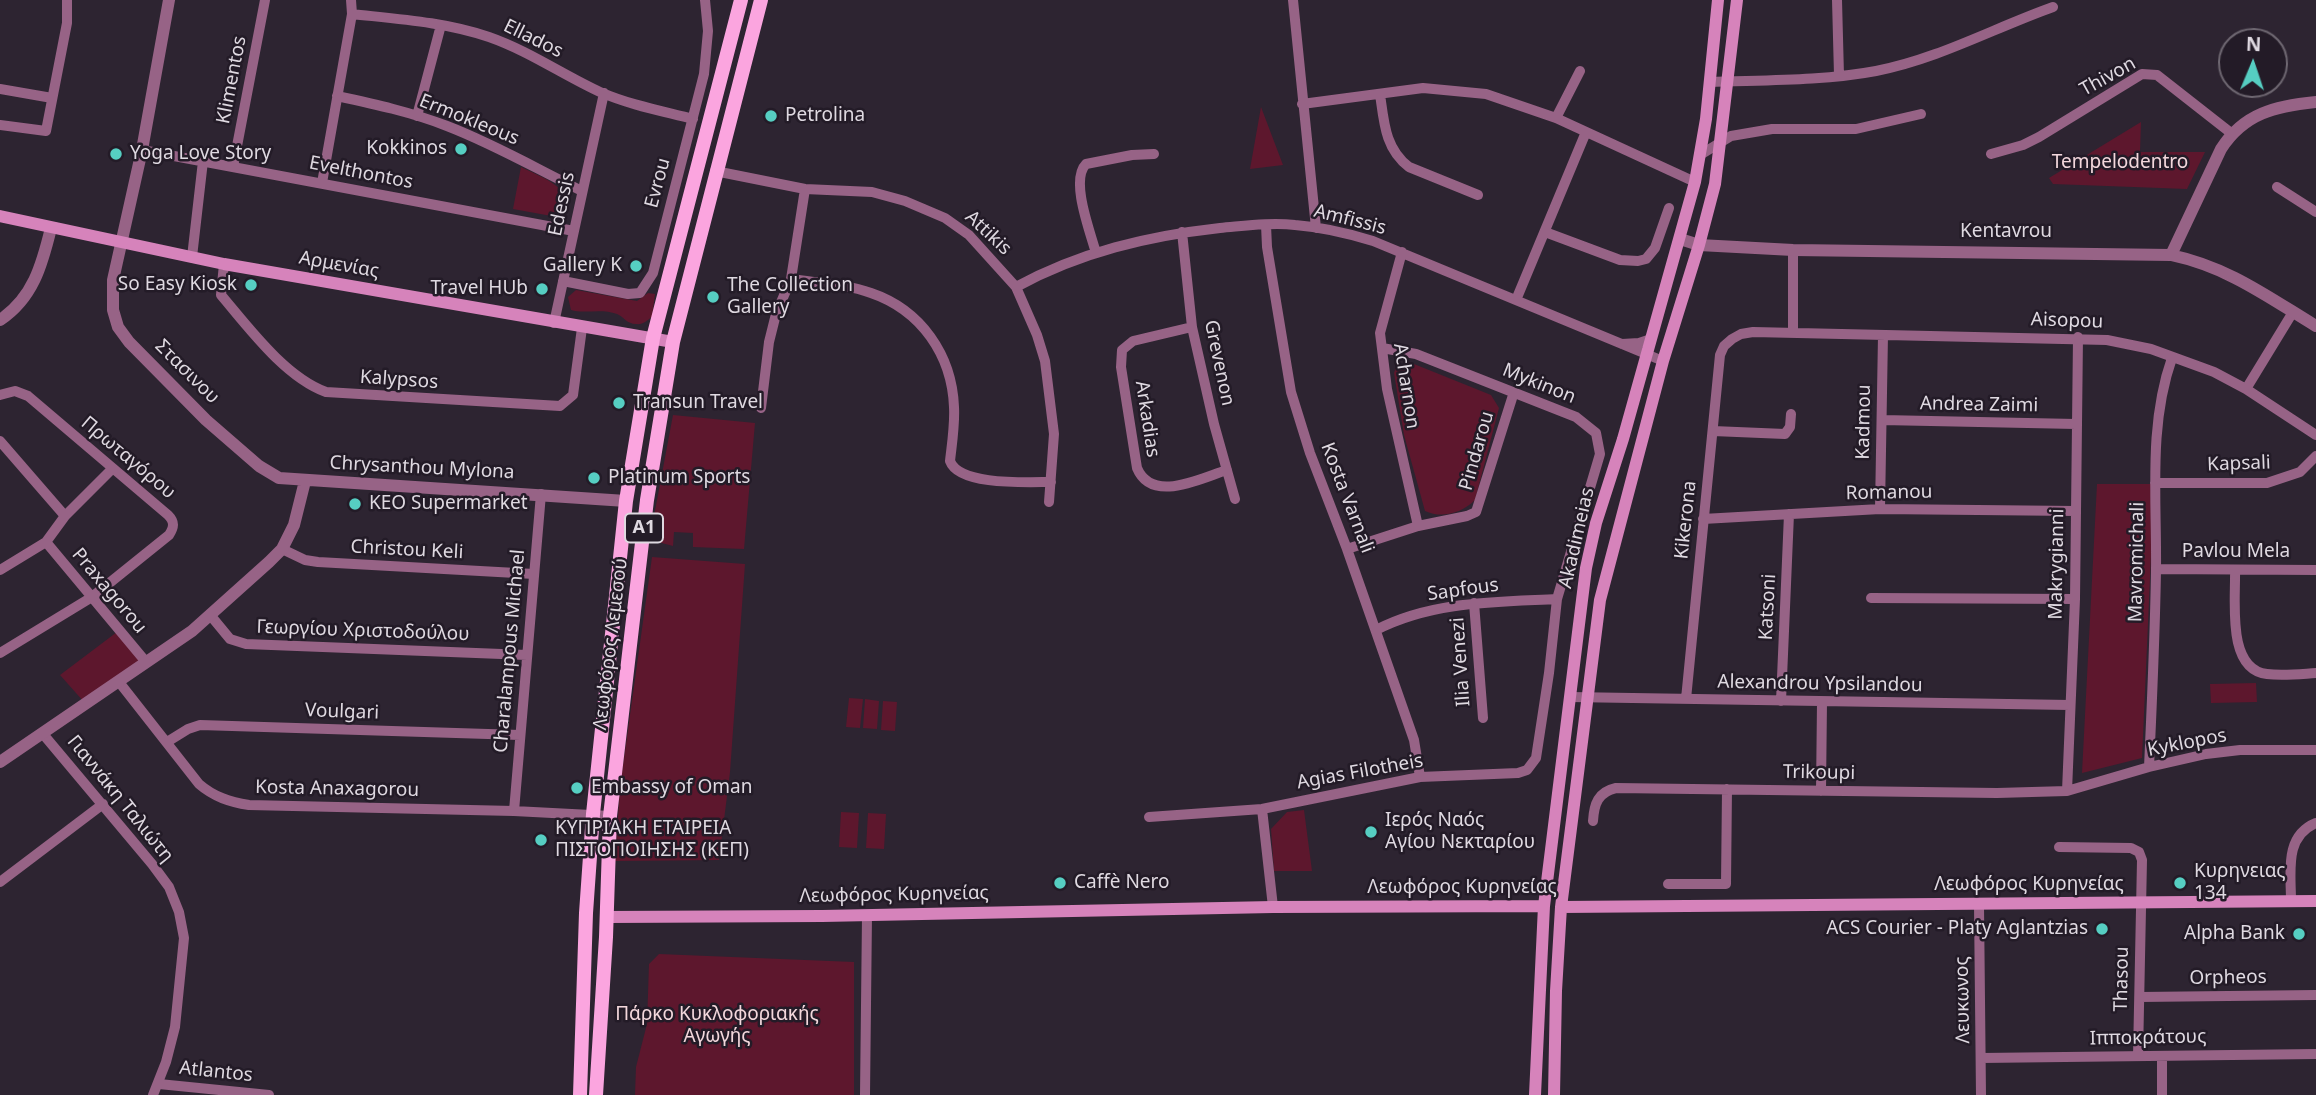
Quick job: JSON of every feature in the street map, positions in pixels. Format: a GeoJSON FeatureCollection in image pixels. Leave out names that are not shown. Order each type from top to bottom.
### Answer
{"type":"FeatureCollection","features":[{"type":"Feature","properties":{"kind":"main road","name":"Λεωφόρος Λεμεσού"},"geometry":{"type":"LineString","coordinates":[[580,1095],[586,913],[593,814],[626,501],[653,338],[741,0]]}},
{"type":"Feature","properties":{"kind":"main road","name":"Λεωφόρος Λεμεσού"},"geometry":{"type":"LineString","coordinates":[[596,1095],[610,816],[647,500],[673,342],[761,0]]}},
{"type":"Feature","properties":{"kind":"main road","name":"Akadimeias"},"geometry":{"type":"LineString","coordinates":[[1535,1095],[1544,906],[1588,557],[1696,182],[1718,0]]}},
{"type":"Feature","properties":{"kind":"main road","name":"Akadimeias"},"geometry":{"type":"LineString","coordinates":[[1554,1095],[1561,907],[1606,572],[1663,361],[1715,184],[1737,0]]}},
{"type":"Feature","properties":{"kind":"main road","name":"Αρμενίας"},"geometry":{"type":"LineString","coordinates":[[0,216],[224,264],[673,342]]}},
{"type":"Feature","properties":{"kind":"main road","name":"Λεωφόρος Κυρηνείας"},"geometry":{"type":"LineString","coordinates":[[1561,907],[2316,901]]}},
{"type":"Feature","properties":{"kind":"main road","name":"Λεωφόρος Κυρηνείας"},"geometry":{"type":"LineString","coordinates":[[607,917],[1273,907],[1544,906]]}},
{"type":"Feature","properties":{"kind":"street"},"geometry":{"type":"LineString","coordinates":[[0,125],[46,131],[66,23],[67,0]]}},
{"type":"Feature","properties":{"kind":"street"},"geometry":{"type":"LineString","coordinates":[[142,150],[169,0]]}},
{"type":"Feature","properties":{"kind":"street","name":"Klimentos"},"geometry":{"type":"LineString","coordinates":[[233,167],[265,0]]}},
{"type":"Feature","properties":{"kind":"street"},"geometry":{"type":"LineString","coordinates":[[322,183],[352,14],[351,0]]}},
{"type":"Feature","properties":{"kind":"street","name":"Evrou"},"geometry":{"type":"LineString","coordinates":[[563,281],[628,294],[640,293],[653,274],[704,74],[708,47],[705,0]]}},
{"type":"Feature","properties":{"kind":"street"},"geometry":{"type":"LineString","coordinates":[[1293,0],[1316,228]]}},
{"type":"Feature","properties":{"kind":"street"},"geometry":{"type":"LineString","coordinates":[[1837,0],[1839,75]]}},
{"type":"Feature","properties":{"kind":"street"},"geometry":{"type":"LineString","coordinates":[[2035,0],[2041,12]]}},
{"type":"Feature","properties":{"kind":"street"},"geometry":{"type":"LineString","coordinates":[[1710,82],[1877,71],[1921,58],[2053,7]]}},
{"type":"Feature","properties":{"kind":"street","name":"Ellados"},"geometry":{"type":"LineString","coordinates":[[352,14],[441,25],[506,43],[604,93],[634,104],[693,119]]}},
{"type":"Feature","properties":{"kind":"street"},"geometry":{"type":"LineString","coordinates":[[417,116],[441,25]]}},
{"type":"Feature","properties":{"kind":"street"},"geometry":{"type":"LineString","coordinates":[[1556,118],[1580,71]]}},
{"type":"Feature","properties":{"kind":"street","name":"Thivon"},"geometry":{"type":"LineString","coordinates":[[1991,154],[2023,145],[2039,137],[2142,74],[2149,73],[2157,75],[2231,133]]}},
{"type":"Feature","properties":{"kind":"street"},"geometry":{"type":"LineString","coordinates":[[1302,104],[1423,88],[1476,92],[1514,102],[1556,118],[1696,182]]}},
{"type":"Feature","properties":{"kind":"street"},"geometry":{"type":"LineString","coordinates":[[0,89],[52,98]]}},
{"type":"Feature","properties":{"kind":"street","name":"Edessis"},"geometry":{"type":"LineString","coordinates":[[554,323],[604,93]]}},
{"type":"Feature","properties":{"kind":"street"},"geometry":{"type":"LineString","coordinates":[[1380,94],[1387,138],[1399,160],[1409,167],[1478,195]]}},
{"type":"Feature","properties":{"kind":"street","name":"Ermokleous"},"geometry":{"type":"LineString","coordinates":[[338,96],[417,116],[480,139],[582,191]]}},
{"type":"Feature","properties":{"kind":"street"},"geometry":{"type":"LineString","coordinates":[[2171,255],[2231,133],[2246,120],[2264,112],[2316,102]]}},
{"type":"Feature","properties":{"kind":"street"},"geometry":{"type":"LineString","coordinates":[[1700,155],[1731,136],[1772,129],[1856,129],[1921,114]]}},
{"type":"Feature","properties":{"kind":"street"},"geometry":{"type":"LineString","coordinates":[[1516,300],[1586,132]]}},
{"type":"Feature","properties":{"kind":"street","name":"Evelthontos"},"geometry":{"type":"LineString","coordinates":[[142,150],[574,231]]}},
{"type":"Feature","properties":{"kind":"street","name":"Στασινου"},"geometry":{"type":"LineString","coordinates":[[142,150],[113,280],[112,304],[116,322],[123,334],[206,420],[259,467],[279,478],[305,481]]}},
{"type":"Feature","properties":{"kind":"street"},"geometry":{"type":"LineString","coordinates":[[1096,253],[1080,192],[1081,170],[1086,164],[1132,155],[1154,154]]}},
{"type":"Feature","properties":{"kind":"street"},"geometry":{"type":"LineString","coordinates":[[192,257],[203,161]]}},
{"type":"Feature","properties":{"kind":"street","name":"Attikis"},"geometry":{"type":"LineString","coordinates":[[715,171],[805,189],[872,192],[905,201],[945,218],[969,235],[1016,287],[1037,335],[1050,391],[1054,434],[1049,502]]}},
{"type":"Feature","properties":{"kind":"street"},"geometry":{"type":"LineString","coordinates":[[2277,187],[2316,212]]}},
{"type":"Feature","properties":{"kind":"street"},"geometry":{"type":"LineString","coordinates":[[761,408],[769,342],[776,314],[791,279],[805,189]]}},
{"type":"Feature","properties":{"kind":"street"},"geometry":{"type":"LineString","coordinates":[[1545,232],[1620,260],[1638,261],[1646,258],[1655,248],[1669,208]]}},
{"type":"Feature","properties":{"kind":"street","name":"Amfissis"},"geometry":{"type":"LineString","coordinates":[[1016,287],[1049,269],[1122,244],[1182,232],[1292,224],[1343,232],[1402,252],[1663,361]]}},
{"type":"Feature","properties":{"kind":"street","name":"Kosta Varnali"},"geometry":{"type":"LineString","coordinates":[[1266,225],[1267,247],[1291,393],[1310,453],[1348,549],[1415,740],[1420,777]]}},
{"type":"Feature","properties":{"kind":"street"},"geometry":{"type":"LineString","coordinates":[[0,320],[33,286],[40,272],[51,228]]}},
{"type":"Feature","properties":{"kind":"street","name":"Grevenon"},"geometry":{"type":"LineString","coordinates":[[1182,232],[1192,327],[1211,413],[1236,499]]}},
{"type":"Feature","properties":{"kind":"street","name":"Kentavrou"},"geometry":{"type":"LineString","coordinates":[[1679,239],[1699,245],[1793,250],[2171,255],[2233,275],[2316,326]]}},
{"type":"Feature","properties":{"kind":"street"},"geometry":{"type":"LineString","coordinates":[[1793,250],[1793,331]]}},
{"type":"Feature","properties":{"kind":"street","name":"Acharnon"},"geometry":{"type":"LineString","coordinates":[[1402,252],[1380,333],[1387,389],[1418,526]]}},
{"type":"Feature","properties":{"kind":"street","name":"Kalypsos"},"geometry":{"type":"LineString","coordinates":[[224,264],[220,295],[289,371],[326,392],[560,407],[573,395],[582,328]]}},
{"type":"Feature","properties":{"kind":"street"},"geometry":{"type":"LineString","coordinates":[[791,279],[846,286],[872,293],[913,316],[932,335],[951,379],[954,408],[950,461],[953,468],[973,477],[1018,483],[1051,482]]}},
{"type":"Feature","properties":{"kind":"street"},"geometry":{"type":"LineString","coordinates":[[2246,389],[2293,312]]}},
{"type":"Feature","properties":{"kind":"street","name":"Arkadias"},"geometry":{"type":"LineString","coordinates":[[1192,327],[1133,341],[1122,351],[1121,367],[1137,468],[1145,481],[1163,487],[1176,486],[1227,470]]}},
{"type":"Feature","properties":{"kind":"street","name":"Aisopou"},"geometry":{"type":"LineString","coordinates":[[1724,346],[1741,334],[1793,331],[2108,340],[2151,349],[2214,372],[2246,389],[2316,435]]}},
{"type":"Feature","properties":{"kind":"street","name":"Kadmou"},"geometry":{"type":"LineString","coordinates":[[1880,509],[1884,335]]}},
{"type":"Feature","properties":{"kind":"street","name":"Makrygianni"},"geometry":{"type":"LineString","coordinates":[[2067,792],[2075,599],[2078,338]]}},
{"type":"Feature","properties":{"kind":"street"},"geometry":{"type":"LineString","coordinates":[[1618,344],[1639,343],[1651,339]]}},
{"type":"Feature","properties":{"kind":"street","name":"Kikerona"},"geometry":{"type":"LineString","coordinates":[[1686,699],[1720,355],[1724,346]]}},
{"type":"Feature","properties":{"kind":"street","name":"Mykinon"},"geometry":{"type":"LineString","coordinates":[[1381,348],[1404,350],[1514,392],[1576,417],[1595,433],[1600,454],[1557,599]]}},
{"type":"Feature","properties":{"kind":"street","name":"Mavromichali"},"geometry":{"type":"LineString","coordinates":[[2149,768],[2156,569],[2157,433],[2161,400],[2172,358]]}},
{"type":"Feature","properties":{"kind":"street","name":"Πρωταγόρου"},"geometry":{"type":"LineString","coordinates":[[0,395],[15,391],[28,396],[173,520],[174,526],[169,535],[92,597]]}},
{"type":"Feature","properties":{"kind":"street","name":"Pindarou"},"geometry":{"type":"LineString","coordinates":[[1348,549],[1418,526],[1476,512],[1514,392]]}},
{"type":"Feature","properties":{"kind":"street"},"geometry":{"type":"LineString","coordinates":[[1713,431],[1785,433],[1790,427],[1791,414]]}},
{"type":"Feature","properties":{"kind":"street","name":"Andrea Zaimi"},"geometry":{"type":"LineString","coordinates":[[1882,420],[2076,425]]}},
{"type":"Feature","properties":{"kind":"street"},"geometry":{"type":"LineString","coordinates":[[0,440],[65,516]]}},
{"type":"Feature","properties":{"kind":"street","name":"Kapsali"},"geometry":{"type":"LineString","coordinates":[[2155,483],[2267,483],[2300,472],[2316,456]]}},
{"type":"Feature","properties":{"kind":"street"},"geometry":{"type":"LineString","coordinates":[[0,569],[46,542],[65,516],[112,469]]}},
{"type":"Feature","properties":{"kind":"street","name":"Chrysanthou Mylona"},"geometry":{"type":"LineString","coordinates":[[0,762],[211,616],[282,549],[294,525],[305,481],[626,501]]}},
{"type":"Feature","properties":{"kind":"street","name":"Charalampous Michael"},"geometry":{"type":"LineString","coordinates":[[514,811],[541,494]]}},
{"type":"Feature","properties":{"kind":"street","name":"Romanou"},"geometry":{"type":"LineString","coordinates":[[1703,519],[1880,509],[2075,511]]}},
{"type":"Feature","properties":{"kind":"street","name":"Katsoni"},"geometry":{"type":"LineString","coordinates":[[1781,701],[1789,514]]}},
{"type":"Feature","properties":{"kind":"street","name":"Praxagorou"},"geometry":{"type":"LineString","coordinates":[[46,542],[146,662]]}},
{"type":"Feature","properties":{"kind":"street","name":"Christou Keli"},"geometry":{"type":"LineString","coordinates":[[282,549],[305,560],[318,562],[534,574]]}},
{"type":"Feature","properties":{"kind":"street","name":"Pavlou Mela"},"geometry":{"type":"LineString","coordinates":[[2156,569],[2316,570]]}},
{"type":"Feature","properties":{"kind":"street"},"geometry":{"type":"LineString","coordinates":[[2235,570],[2238,649],[2248,666],[2268,675],[2316,673]]}},
{"type":"Feature","properties":{"kind":"street"},"geometry":{"type":"LineString","coordinates":[[0,653],[92,597]]}},
{"type":"Feature","properties":{"kind":"street"},"geometry":{"type":"LineString","coordinates":[[1871,598],[2075,599]]}},
{"type":"Feature","properties":{"kind":"street","name":"Sapfous"},"geometry":{"type":"LineString","coordinates":[[1377,630],[1415,615],[1474,603],[1557,599]]}},
{"type":"Feature","properties":{"kind":"street","name":"Agias Filotheis"},"geometry":{"type":"LineString","coordinates":[[1149,817],[1262,809],[1420,777],[1518,773],[1532,765],[1536,758],[1557,599]]}},
{"type":"Feature","properties":{"kind":"street","name":"Ilia Venezi"},"geometry":{"type":"LineString","coordinates":[[1474,603],[1483,718]]}},
{"type":"Feature","properties":{"kind":"street","name":"Γεωργίου Χριστοδούλου"},"geometry":{"type":"LineString","coordinates":[[211,616],[225,634],[237,643],[527,655]]}},
{"type":"Feature","properties":{"kind":"street","name":"Kosta Anaxagorou"},"geometry":{"type":"LineString","coordinates":[[119,682],[199,784],[208,792],[236,803],[610,816]]}},
{"type":"Feature","properties":{"kind":"street","name":"Alexandrou Ypsilandou"},"geometry":{"type":"LineString","coordinates":[[1570,697],[2070,705]]}},
{"type":"Feature","properties":{"kind":"street"},"geometry":{"type":"LineString","coordinates":[[1821,791],[1822,702]]}},
{"type":"Feature","properties":{"kind":"street","name":"Voulgari"},"geometry":{"type":"LineString","coordinates":[[167,742],[200,725],[520,735]]}},
{"type":"Feature","properties":{"kind":"street","name":"Γιαννάκη Ταλιώτη"},"geometry":{"type":"LineString","coordinates":[[44,734],[169,887],[179,912],[183,948],[175,1027],[159,1084]]}},
{"type":"Feature","properties":{"kind":"street","name":"Kyklopos"},"geometry":{"type":"LineString","coordinates":[[2067,792],[2206,754],[2240,750],[2316,750]]}},
{"type":"Feature","properties":{"kind":"street","name":"Trikoupi"},"geometry":{"type":"LineString","coordinates":[[1593,821],[1597,800],[1606,790],[1616,788],[2067,792]]}},
{"type":"Feature","properties":{"kind":"street"},"geometry":{"type":"LineString","coordinates":[[1668,884],[1726,884],[1727,789]]}},
{"type":"Feature","properties":{"kind":"street"},"geometry":{"type":"LineString","coordinates":[[0,881],[103,804]]}},
{"type":"Feature","properties":{"kind":"street"},"geometry":{"type":"LineString","coordinates":[[1262,809],[1273,907]]}},
{"type":"Feature","properties":{"kind":"street"},"geometry":{"type":"LineString","coordinates":[[2291,901],[2291,860],[2296,839],[2304,829],[2316,824]]}},
{"type":"Feature","properties":{"kind":"street","name":"Thasou"},"geometry":{"type":"LineString","coordinates":[[2059,847],[2132,848],[2139,852],[2142,860],[2138,1056]]}},
{"type":"Feature","properties":{"kind":"street","name":"Λευκωνος"},"geometry":{"type":"LineString","coordinates":[[1979,905],[1981,1095]]}},
{"type":"Feature","properties":{"kind":"street","name":"Λεωφόρος Κυρηνείας"},"geometry":{"type":"LineString","coordinates":[[1544,906],[1561,907]]}},
{"type":"Feature","properties":{"kind":"street"},"geometry":{"type":"LineString","coordinates":[[865,1095],[867,915]]}},
{"type":"Feature","properties":{"kind":"street","name":"Orpheos"},"geometry":{"type":"LineString","coordinates":[[2140,997],[2316,995]]}},
{"type":"Feature","properties":{"kind":"street","name":"Ιπποκράτους"},"geometry":{"type":"LineString","coordinates":[[1981,1058],[2316,1054]]}},
{"type":"Feature","properties":{"kind":"street"},"geometry":{"type":"LineString","coordinates":[[2162,1056],[2162,1095]]}},
{"type":"Feature","properties":{"kind":"street"},"geometry":{"type":"LineString","coordinates":[[153,1095],[159,1084]]}},
{"type":"Feature","properties":{"kind":"street","name":"Atlantos"},"geometry":{"type":"LineString","coordinates":[[159,1084],[269,1095]]}},
{"type":"Feature","properties":{"kind":"green space"},"geometry":{"type":"Polygon","coordinates":[[[1261,107],[1283,165],[1250,169],[1261,107]]]}},
{"type":"Feature","properties":{"kind":"green space","name":"Tempelodentro"},"geometry":{"type":"Polygon","coordinates":[[[2141,122],[2140,152],[2205,152],[2187,189],[2053,184],[2049,178],[2141,122]]]}},
{"type":"Feature","properties":{"kind":"green space"},"geometry":{"type":"Polygon","coordinates":[[[521,167],[559,188],[567,202],[567,210],[557,217],[513,209],[521,167]]]}},
{"type":"Feature","properties":{"kind":"green space"},"geometry":{"type":"Polygon","coordinates":[[[576,290],[637,301],[648,293],[655,294],[652,317],[636,324],[611,312],[571,310],[568,297],[576,290]]]}},
{"type":"Feature","properties":{"kind":"green space"},"geometry":{"type":"Polygon","coordinates":[[[1409,362],[1491,395],[1499,408],[1475,500],[1452,513],[1425,511],[1404,435],[1394,373],[1396,367],[1409,362]]]}},
{"type":"Feature","properties":{"kind":"green space"},"geometry":{"type":"Polygon","coordinates":[[[673,415],[755,423],[744,549],[693,547],[693,533],[674,532],[673,546],[658,542],[651,532],[673,415]]]}},
{"type":"Feature","properties":{"kind":"green space"},"geometry":{"type":"Polygon","coordinates":[[[2097,484],[2152,484],[2142,758],[2082,773],[2097,484]]]}},
{"type":"Feature","properties":{"kind":"green space"},"geometry":{"type":"Polygon","coordinates":[[[652,557],[745,564],[730,772],[719,860],[615,861],[620,787],[652,557]]]}},
{"type":"Feature","properties":{"kind":"green space"},"geometry":{"type":"Polygon","coordinates":[[[117,632],[141,661],[84,702],[60,675],[117,632]]]}},
{"type":"Feature","properties":{"kind":"green space"},"geometry":{"type":"Polygon","coordinates":[[[2256,683],[2257,702],[2211,703],[2210,684],[2256,683]]]}},
{"type":"Feature","properties":{"kind":"green space"},"geometry":{"type":"Polygon","coordinates":[[[849,698],[863,699],[860,728],[846,727],[849,698]]]}},
{"type":"Feature","properties":{"kind":"green space"},"geometry":{"type":"Polygon","coordinates":[[[865,699],[879,701],[877,729],[863,728],[865,699]]]}},
{"type":"Feature","properties":{"kind":"green space"},"geometry":{"type":"Polygon","coordinates":[[[883,701],[897,702],[895,731],[881,730],[883,701]]]}},
{"type":"Feature","properties":{"kind":"green space"},"geometry":{"type":"Polygon","coordinates":[[[1304,810],[1312,871],[1274,871],[1271,829],[1287,812],[1304,810]]]}},
{"type":"Feature","properties":{"kind":"green space"},"geometry":{"type":"Polygon","coordinates":[[[841,812],[859,813],[857,848],[839,847],[841,812]]]}},
{"type":"Feature","properties":{"kind":"green space"},"geometry":{"type":"Polygon","coordinates":[[[868,813],[886,814],[884,849],[866,848],[868,813]]]}},
{"type":"Feature","properties":{"kind":"green space","name":"Πάρκο Κυκλοφοριακής Αγωγής"},"geometry":{"type":"Polygon","coordinates":[[[659,954],[854,962],[854,1095],[635,1095],[636,1067],[647,1024],[649,964],[659,954]]]}},
{"type":"Feature","properties":{"kind":"place","name":"Petrolina"},"geometry":{"type":"Point","coordinates":[771,116]}},
{"type":"Feature","properties":{"kind":"place","name":"Kokkinos"},"geometry":{"type":"Point","coordinates":[461,149]}},
{"type":"Feature","properties":{"kind":"place","name":"Yoga Love Story"},"geometry":{"type":"Point","coordinates":[116,154]}},
{"type":"Feature","properties":{"kind":"place","name":"Gallery K"},"geometry":{"type":"Point","coordinates":[636,266]}},
{"type":"Feature","properties":{"kind":"place","name":"So Easy Kiosk"},"geometry":{"type":"Point","coordinates":[251,285]}},
{"type":"Feature","properties":{"kind":"place","name":"Travel HUb"},"geometry":{"type":"Point","coordinates":[542,289]}},
{"type":"Feature","properties":{"kind":"place","name":"The Collection Gallery"},"geometry":{"type":"Point","coordinates":[713,297]}},
{"type":"Feature","properties":{"kind":"place","name":"Transun Travel"},"geometry":{"type":"Point","coordinates":[619,403]}},
{"type":"Feature","properties":{"kind":"place","name":"Platinum Sports"},"geometry":{"type":"Point","coordinates":[594,478]}},
{"type":"Feature","properties":{"kind":"place","name":"KEO Supermarket"},"geometry":{"type":"Point","coordinates":[355,504]}},
{"type":"Feature","properties":{"kind":"place","name":"Embassy of Oman"},"geometry":{"type":"Point","coordinates":[577,788]}},
{"type":"Feature","properties":{"kind":"place","name":"Ιερός Ναός Αγίου Νεκταρίου"},"geometry":{"type":"Point","coordinates":[1371,832]}},
{"type":"Feature","properties":{"kind":"place","name":"ΚΥΠΡΙΑΚΗ ΕΤΑΙΡΕΙΑ ΠΙΣΤΟΠΟΙΗΣΗΣ (ΚΕΠ)"},"geometry":{"type":"Point","coordinates":[541,840]}},
{"type":"Feature","properties":{"kind":"place","name":"Caffè Nero"},"geometry":{"type":"Point","coordinates":[1060,883]}},
{"type":"Feature","properties":{"kind":"place","name":"Κυρηνειας 134"},"geometry":{"type":"Point","coordinates":[2180,883]}},
{"type":"Feature","properties":{"kind":"place","name":"ACS Courier - Platy Aglantzias"},"geometry":{"type":"Point","coordinates":[2102,929]}},
{"type":"Feature","properties":{"kind":"place","name":"Alpha Bank"},"geometry":{"type":"Point","coordinates":[2299,934]}}]}
